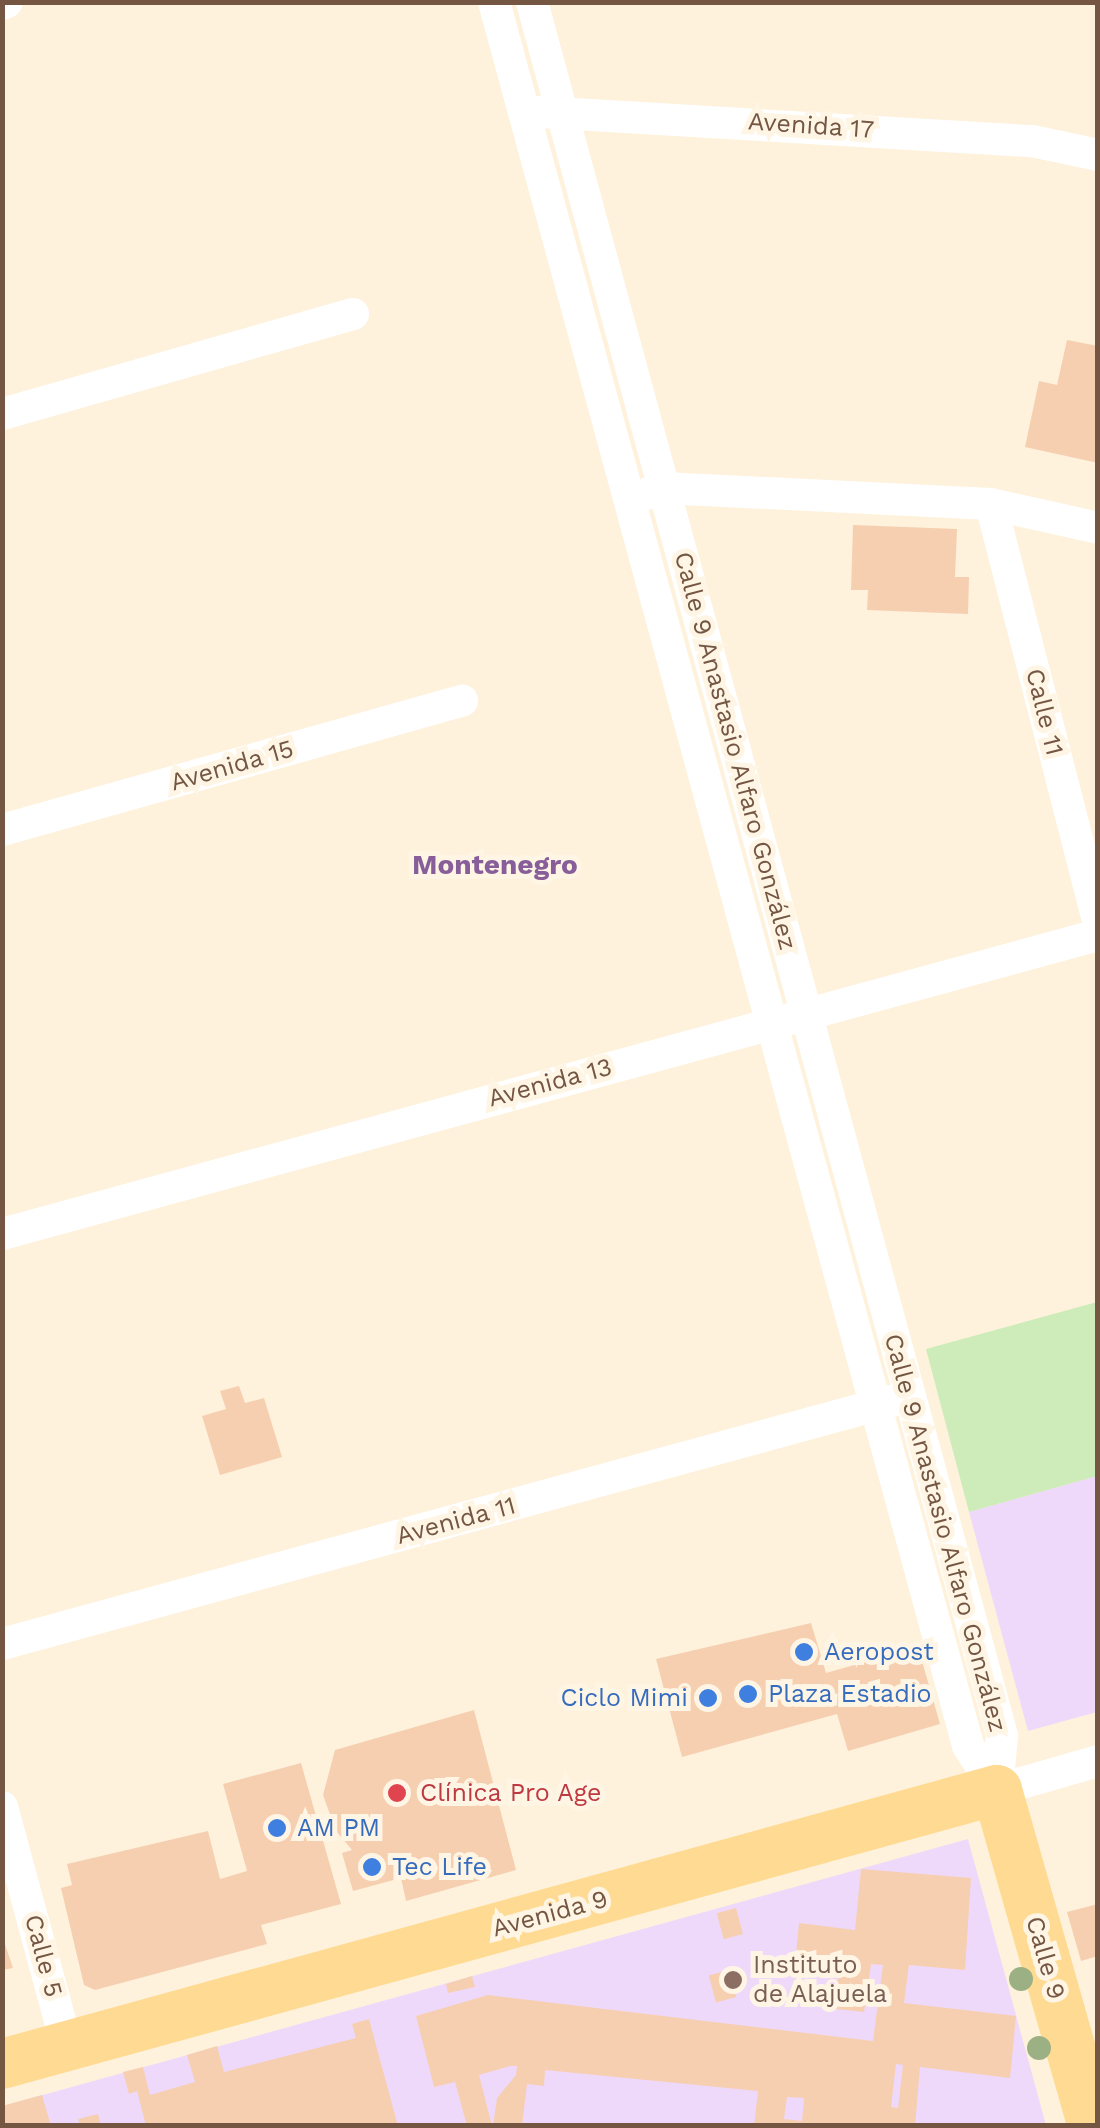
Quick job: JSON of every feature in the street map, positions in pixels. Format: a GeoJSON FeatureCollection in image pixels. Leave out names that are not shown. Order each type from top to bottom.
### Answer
{"type":"FeatureCollection","features":[{"type":"Feature","properties":{"kind":"main road","name":"Avenida 9"},"geometry":{"type":"LineString","coordinates":[[2,2064],[997,1790]]}},
{"type":"Feature","properties":{"kind":"main road","name":"Calle 9"},"geometry":{"type":"LineString","coordinates":[[997,1790],[1093,2126]]}},
{"type":"Feature","properties":{"kind":"street","name":"Calle 9 Anastasio Alfaro González"},"geometry":{"type":"LineString","coordinates":[[494,2],[968,1746],[997,1790]]}},
{"type":"Feature","properties":{"kind":"street","name":"Calle 9 Anastasio Alfaro González"},"geometry":{"type":"LineString","coordinates":[[532,2],[1002,1736],[997,1790]]}},
{"type":"Feature","properties":{"kind":"street","name":"Avenida 17"},"geometry":{"type":"LineString","coordinates":[[523,116],[559,108],[1032,141],[1098,155]]}},
{"type":"Feature","properties":{"kind":"street"},"geometry":{"type":"LineString","coordinates":[[2,414],[354,314]]}},
{"type":"Feature","properties":{"kind":"street"},"geometry":{"type":"LineString","coordinates":[[627,500],[663,488],[991,504],[1098,528]]}},
{"type":"Feature","properties":{"kind":"street","name":"Calle 11"},"geometry":{"type":"LineString","coordinates":[[991,504],[1098,920]]}},
{"type":"Feature","properties":{"kind":"street","name":"Avenida 15"},"geometry":{"type":"LineString","coordinates":[[2,830],[462,701]]}},
{"type":"Feature","properties":{"kind":"street","name":"Avenida 13"},"geometry":{"type":"LineString","coordinates":[[2,1234],[1098,935]]}},
{"type":"Feature","properties":{"kind":"street","name":"Avenida 11"},"geometry":{"type":"LineString","coordinates":[[2,1644],[909,1396]]}},
{"type":"Feature","properties":{"kind":"street","name":"Avenida 9"},"geometry":{"type":"LineString","coordinates":[[997,1790],[1098,1761]]}},
{"type":"Feature","properties":{"kind":"street","name":"Calle 5"},"geometry":{"type":"LineString","coordinates":[[2,1807],[67,2047]]}},
{"type":"Feature","properties":{"kind":"shaded area"},"geometry":{"type":"Polygon","coordinates":[[[1097,1476],[1097,1712],[1028,1731],[969,1512],[1097,1476]]]}},
{"type":"Feature","properties":{"kind":"shaded area","name":"Instituto de Alajuela"},"geometry":{"type":"Polygon","coordinates":[[[968,1839],[1046,2125],[3,2126],[3,2106],[968,1839]]]}},
{"type":"Feature","properties":{"kind":"green space"},"geometry":{"type":"Polygon","coordinates":[[[1097,1302],[1097,1476],[969,1512],[926,1349],[1097,1302]]]}},
{"type":"Feature","properties":{"kind":"building"},"geometry":{"type":"Polygon","coordinates":[[[1067,340],[1098,346],[1098,463],[1025,447],[1039,381],[1057,385],[1067,340]]]}},
{"type":"Feature","properties":{"kind":"building"},"geometry":{"type":"Polygon","coordinates":[[[853,525],[957,529],[955,577],[969,577],[968,614],[867,610],[868,590],[851,590],[853,525]]]}},
{"type":"Feature","properties":{"kind":"building"},"geometry":{"type":"Polygon","coordinates":[[[239,1386],[245,1403],[264,1398],[282,1457],[220,1475],[202,1416],[226,1409],[220,1391],[239,1386]]]}},
{"type":"Feature","properties":{"kind":"building","name":"Plaza Estadio"},"geometry":{"type":"Polygon","coordinates":[[[811,1623],[826,1673],[918,1647],[940,1724],[848,1751],[837,1714],[682,1757],[656,1659],[811,1623]]]}},
{"type":"Feature","properties":{"kind":"building"},"geometry":{"type":"Polygon","coordinates":[[[474,1710],[516,1870],[406,1901],[401,1878],[353,1891],[342,1853],[352,1850],[336,1831],[323,1795],[335,1750],[474,1710]]]}},
{"type":"Feature","properties":{"kind":"building"},"geometry":{"type":"Polygon","coordinates":[[[301,1763],[341,1904],[261,1925],[267,1944],[95,1990],[84,1985],[61,1888],[72,1885],[67,1864],[208,1831],[220,1879],[247,1871],[223,1784],[301,1763]]]}},
{"type":"Feature","properties":{"kind":"building"},"geometry":{"type":"Polygon","coordinates":[[[861,1869],[971,1878],[965,1970],[909,1965],[904,2003],[1016,2016],[1010,2078],[920,2067],[915,2126],[754,2126],[758,2091],[545,2070],[544,2086],[527,2084],[522,2126],[493,2126],[497,2098],[516,2075],[517,2066],[510,2066],[479,2075],[492,2126],[467,2126],[455,2082],[434,2087],[416,2016],[488,1995],[873,2041],[883,1965],[871,1964],[864,2012],[835,2009],[840,1961],[796,1955],[799,1923],[855,1930],[861,1869]],[[896,2064],[891,2107],[898,2108],[903,2065],[896,2064]],[[787,2097],[784,2119],[802,2121],[804,2098],[787,2097]]]}},
{"type":"Feature","properties":{"kind":"building"},"geometry":{"type":"Polygon","coordinates":[[[1098,1904],[1098,1956],[1081,1961],[1067,1912],[1098,1904]]]}},
{"type":"Feature","properties":{"kind":"building"},"geometry":{"type":"Polygon","coordinates":[[[736,1908],[743,1934],[724,1939],[717,1913],[736,1908]]]}},
{"type":"Feature","properties":{"kind":"building"},"geometry":{"type":"Polygon","coordinates":[[[2,1935],[13,1968],[2,1970],[2,1935]]]}},
{"type":"Feature","properties":{"kind":"building"},"geometry":{"type":"Polygon","coordinates":[[[729,1970],[736,1997],[716,2002],[709,1975],[729,1970]]]}},
{"type":"Feature","properties":{"kind":"building"},"geometry":{"type":"Polygon","coordinates":[[[472,1976],[475,1987],[448,1993],[446,1984],[472,1976]]]}},
{"type":"Feature","properties":{"kind":"building"},"geometry":{"type":"Polygon","coordinates":[[[369,2019],[398,2126],[146,2126],[137,2091],[129,2094],[123,2072],[143,2067],[150,2095],[195,2082],[187,2055],[217,2046],[224,2072],[356,2038],[352,2024],[369,2019]]]}},
{"type":"Feature","properties":{"kind":"building"},"geometry":{"type":"Polygon","coordinates":[[[42,2095],[51,2126],[2,2126],[2,2106],[42,2095]]]}},
{"type":"Feature","properties":{"kind":"building"},"geometry":{"type":"Polygon","coordinates":[[[98,2114],[101,2126],[80,2126],[78,2119],[98,2114]]]}},
{"type":"Feature","properties":{"kind":"place","name":"Aeropost"},"geometry":{"type":"Point","coordinates":[804,1652]}},
{"type":"Feature","properties":{"kind":"place","name":"Plaza Estadio"},"geometry":{"type":"Point","coordinates":[748,1694]}},
{"type":"Feature","properties":{"kind":"place","name":"Ciclo Mimi"},"geometry":{"type":"Point","coordinates":[708,1698]}},
{"type":"Feature","properties":{"kind":"place","name":"Clínica Pro Age"},"geometry":{"type":"Point","coordinates":[397,1793]}},
{"type":"Feature","properties":{"kind":"place","name":"AM PM"},"geometry":{"type":"Point","coordinates":[277,1828]}},
{"type":"Feature","properties":{"kind":"place","name":"Tec Life"},"geometry":{"type":"Point","coordinates":[372,1867]}},
{"type":"Feature","properties":{"kind":"place","name":"Instituto de Alajuela"},"geometry":{"type":"Point","coordinates":[733,1980]}},
{"type":"Feature","properties":{"kind":"district","name":"Montenegro"},"geometry":{"type":"Point","coordinates":[495,865]}}]}
